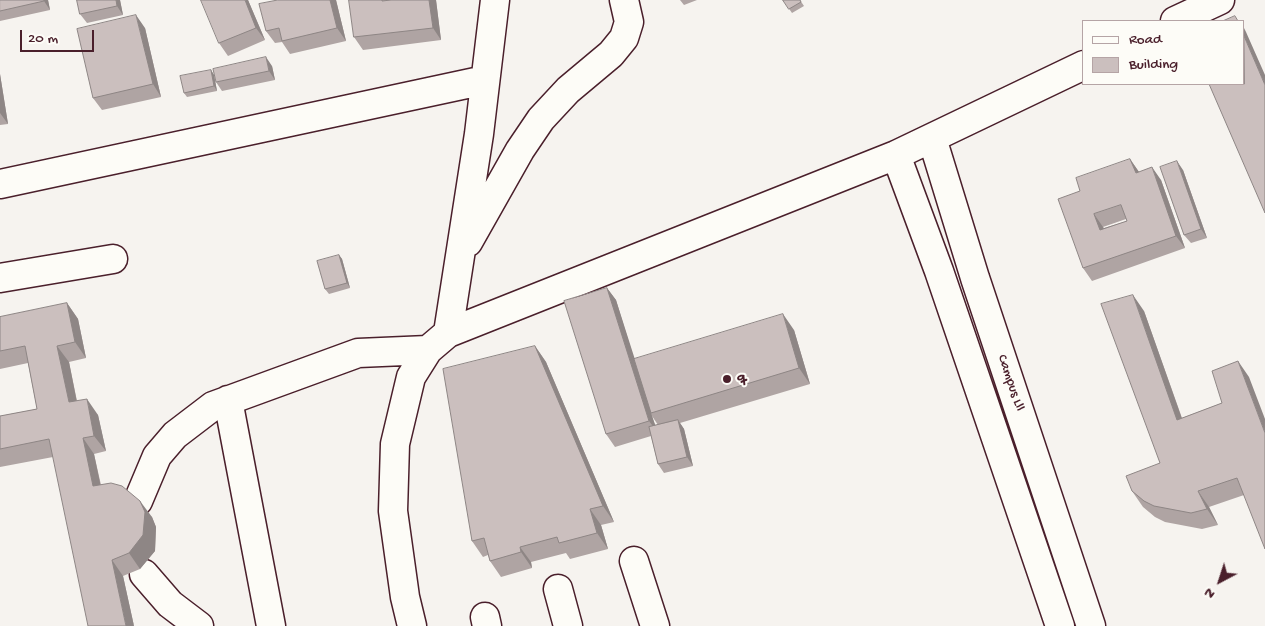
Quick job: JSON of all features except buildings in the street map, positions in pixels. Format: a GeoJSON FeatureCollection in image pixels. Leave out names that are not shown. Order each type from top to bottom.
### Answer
{"type":"FeatureCollection","features":[{"type":"Feature","properties":{"kind":"street"},"geometry":{"type":"LineString","coordinates":[[412,626],[405,597],[393,511],[395,444],[411,377],[438,342],[460,257],[495,0]]}},
{"type":"Feature","properties":{"kind":"street"},"geometry":{"type":"LineString","coordinates":[[460,257],[520,150],[541,119],[568,90],[611,54],[624,38],[629,22],[624,0]]}},
{"type":"Feature","properties":{"kind":"street"},"geometry":{"type":"LineString","coordinates":[[1177,20],[1220,0]]}},
{"type":"Feature","properties":{"kind":"street"},"geometry":{"type":"LineString","coordinates":[[138,501],[158,456],[175,435],[213,406],[358,353],[438,342],[896,155],[1082,66]]}},
{"type":"Feature","properties":{"kind":"street"},"geometry":{"type":"LineString","coordinates":[[0,184],[485,80]]}},
{"type":"Feature","properties":{"kind":"street","name":"Campus Lll"},"geometry":{"type":"LineString","coordinates":[[932,138],[975,278],[1092,626]]}},
{"type":"Feature","properties":{"kind":"street"},"geometry":{"type":"LineString","coordinates":[[896,155],[943,280],[1060,626]]}},
{"type":"Feature","properties":{"kind":"street"},"geometry":{"type":"LineString","coordinates":[[0,278],[113,259]]}},
{"type":"Feature","properties":{"kind":"street"},"geometry":{"type":"LineString","coordinates":[[228,400],[271,626]]}},
{"type":"Feature","properties":{"kind":"street"},"geometry":{"type":"LineString","coordinates":[[634,561],[655,626]]}},
{"type":"Feature","properties":{"kind":"street"},"geometry":{"type":"LineString","coordinates":[[144,574],[170,604],[199,626]]}},
{"type":"Feature","properties":{"kind":"street"},"geometry":{"type":"LineString","coordinates":[[558,589],[568,626]]}},
{"type":"Feature","properties":{"kind":"place","name":"q"},"geometry":{"type":"Point","coordinates":[727,379]}}]}
